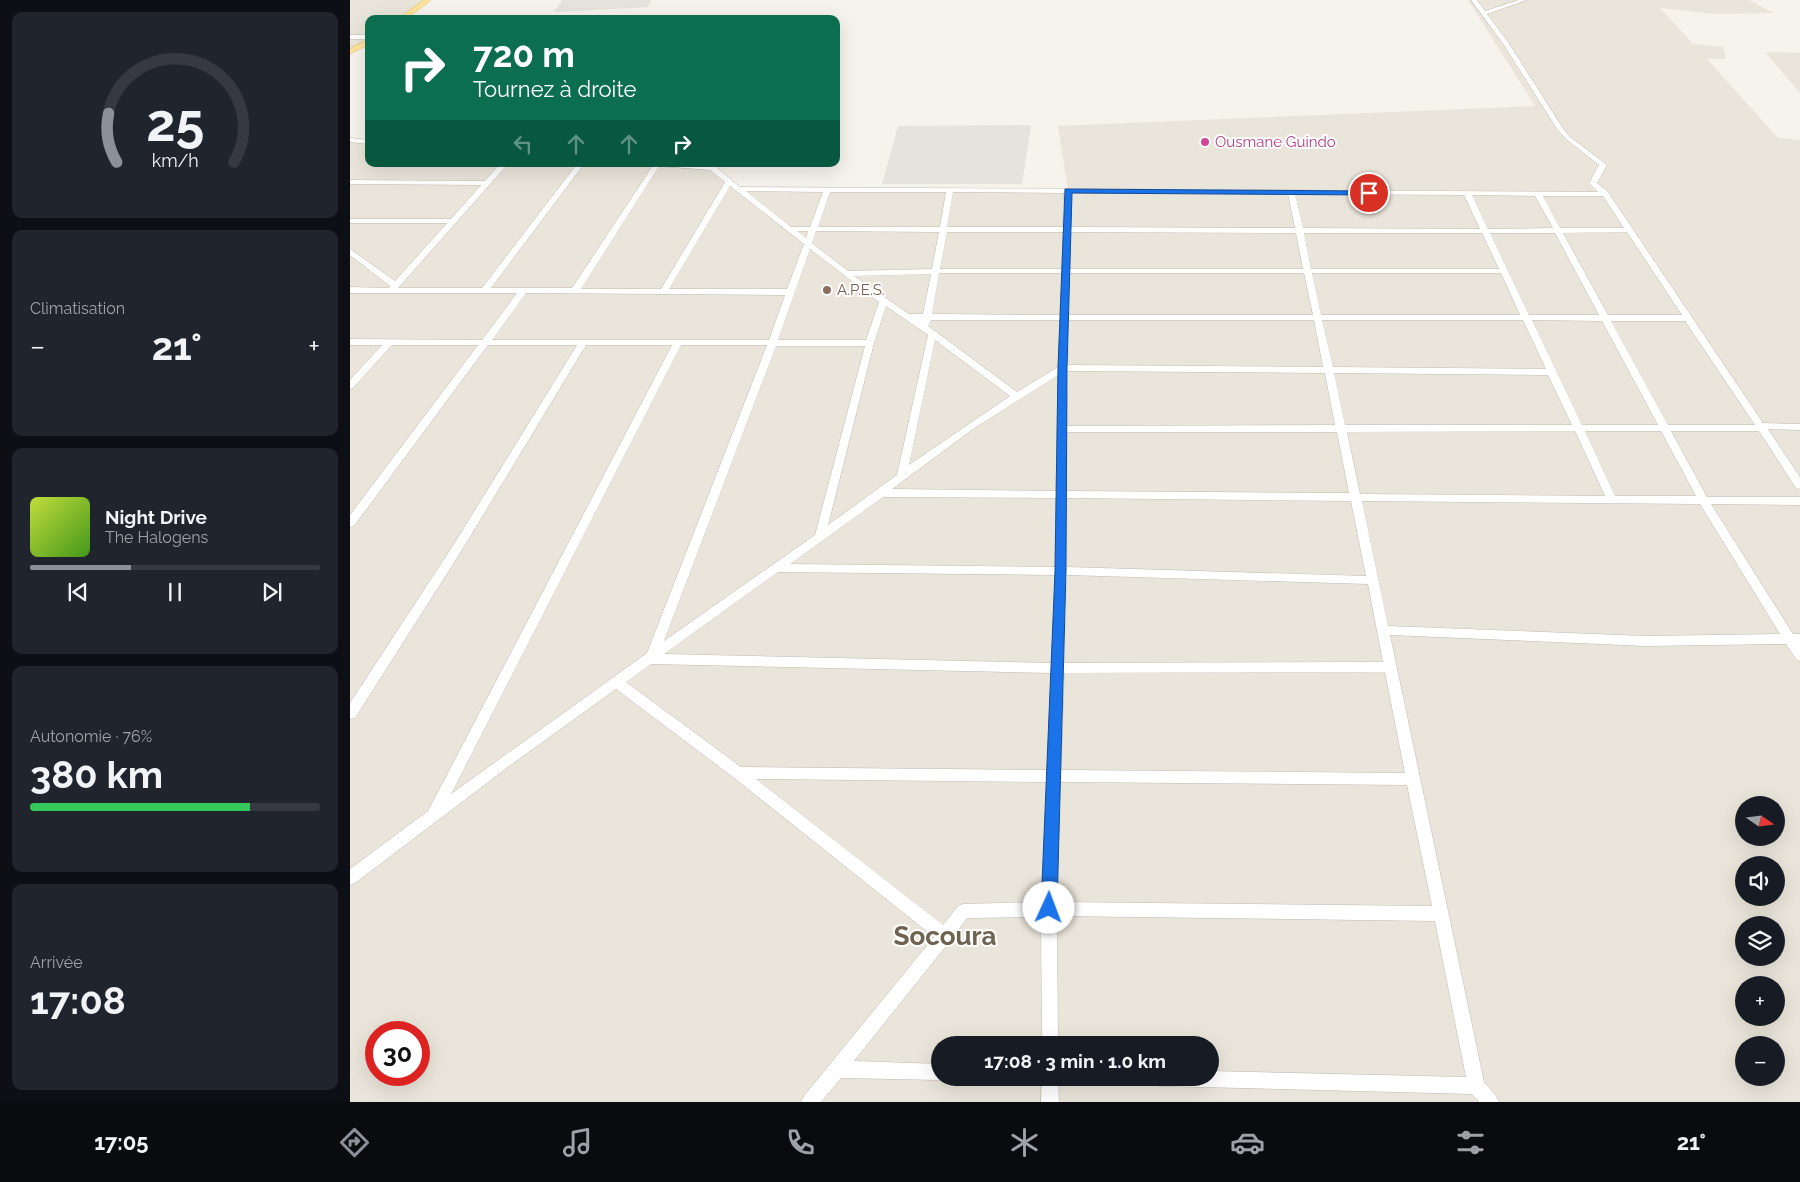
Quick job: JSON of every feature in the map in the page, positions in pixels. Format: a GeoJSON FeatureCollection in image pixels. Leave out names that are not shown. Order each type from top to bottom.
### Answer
{"type":"FeatureCollection","features":[{"type":"Feature","properties":{"kind":"main road"},"geometry":{"type":"LineString","coordinates":[[407,15],[428,0]]}},
{"type":"Feature","properties":{"kind":"main road"},"geometry":{"type":"LineString","coordinates":[[351,51],[365,42]]}},
{"type":"Feature","properties":{"kind":"street"},"geometry":{"type":"LineString","coordinates":[[1474,0],[1505,42],[1559,128],[1568,138],[1602,165],[1593,184],[1605,194],[1800,485]]}},
{"type":"Feature","properties":{"kind":"street"},"geometry":{"type":"LineString","coordinates":[[1482,13],[1524,0]]}},
{"type":"Feature","properties":{"kind":"street"},"geometry":{"type":"LineString","coordinates":[[350,36],[365,38]]}},
{"type":"Feature","properties":{"kind":"street"},"geometry":{"type":"LineString","coordinates":[[350,140],[365,142]]}},
{"type":"Feature","properties":{"kind":"street"},"geometry":{"type":"LineString","coordinates":[[393,288],[501,167]]}},
{"type":"Feature","properties":{"kind":"street"},"geometry":{"type":"LineString","coordinates":[[486,290],[578,167]]}},
{"type":"Feature","properties":{"kind":"street"},"geometry":{"type":"LineString","coordinates":[[575,291],[655,167]]}},
{"type":"Feature","properties":{"kind":"street"},"geometry":{"type":"LineString","coordinates":[[698,167],[712,168],[846,274],[1016,396]]}},
{"type":"Feature","properties":{"kind":"street"},"geometry":{"type":"LineString","coordinates":[[664,291],[729,181]]}},
{"type":"Feature","properties":{"kind":"street"},"geometry":{"type":"LineString","coordinates":[[350,182],[487,183]]}},
{"type":"Feature","properties":{"kind":"street"},"geometry":{"type":"LineString","coordinates":[[739,189],[1605,194]]}},
{"type":"Feature","properties":{"kind":"street"},"geometry":{"type":"LineString","coordinates":[[651,659],[772,343],[827,190]]}},
{"type":"Feature","properties":{"kind":"street"},"geometry":{"type":"LineString","coordinates":[[902,475],[929,332],[928,317],[950,191]]}},
{"type":"Feature","properties":{"kind":"street"},"geometry":{"type":"LineString","coordinates":[[1050,1036],[1049,908],[1052,775],[1058,668],[1068,191]]}},
{"type":"Feature","properties":{"kind":"street"},"geometry":{"type":"LineString","coordinates":[[1291,192],[1373,580],[1476,1086],[1490,1102]]}},
{"type":"Feature","properties":{"kind":"street"},"geometry":{"type":"LineString","coordinates":[[1466,193],[1612,500]]}},
{"type":"Feature","properties":{"kind":"street"},"geometry":{"type":"LineString","coordinates":[[1538,194],[1560,231],[1704,501],[1795,639],[1800,656]]}},
{"type":"Feature","properties":{"kind":"street"},"geometry":{"type":"LineString","coordinates":[[350,221],[452,221]]}},
{"type":"Feature","properties":{"kind":"street"},"geometry":{"type":"LineString","coordinates":[[789,229],[1628,230]]}},
{"type":"Feature","properties":{"kind":"street"},"geometry":{"type":"LineString","coordinates":[[350,251],[393,288]]}},
{"type":"Feature","properties":{"kind":"street"},"geometry":{"type":"LineString","coordinates":[[846,274],[936,271],[1503,271]]}},
{"type":"Feature","properties":{"kind":"street"},"geometry":{"type":"LineString","coordinates":[[350,290],[393,288],[790,292]]}},
{"type":"Feature","properties":{"kind":"street"},"geometry":{"type":"LineString","coordinates":[[350,523],[524,290]]}},
{"type":"Feature","properties":{"kind":"street"},"geometry":{"type":"LineString","coordinates":[[820,536],[870,343],[883,301]]}},
{"type":"Feature","properties":{"kind":"street"},"geometry":{"type":"LineString","coordinates":[[906,317],[1688,318]]}},
{"type":"Feature","properties":{"kind":"street"},"geometry":{"type":"LineString","coordinates":[[350,386],[390,341]]}},
{"type":"Feature","properties":{"kind":"street"},"geometry":{"type":"LineString","coordinates":[[350,342],[870,343]]}},
{"type":"Feature","properties":{"kind":"street"},"geometry":{"type":"LineString","coordinates":[[350,714],[458,547],[583,342]]}},
{"type":"Feature","properties":{"kind":"street"},"geometry":{"type":"LineString","coordinates":[[432,815],[678,342]]}},
{"type":"Feature","properties":{"kind":"street"},"geometry":{"type":"LineString","coordinates":[[350,878],[432,815],[881,493],[902,475],[1016,396],[1063,368],[1550,372]]}},
{"type":"Feature","properties":{"kind":"street"},"geometry":{"type":"LineString","coordinates":[[1063,429],[1800,427]]}},
{"type":"Feature","properties":{"kind":"street"},"geometry":{"type":"LineString","coordinates":[[881,493],[1800,501]]}},
{"type":"Feature","properties":{"kind":"street"},"geometry":{"type":"LineString","coordinates":[[777,568],[1060,571],[1373,580]]}},
{"type":"Feature","properties":{"kind":"street"},"geometry":{"type":"LineString","coordinates":[[1382,630],[1646,641],[1795,639]]}},
{"type":"Feature","properties":{"kind":"street"},"geometry":{"type":"LineString","coordinates":[[651,659],[1058,668],[1390,668]]}},
{"type":"Feature","properties":{"kind":"street"},"geometry":{"type":"LineString","coordinates":[[618,683],[738,773],[944,936]]}},
{"type":"Feature","properties":{"kind":"street"},"geometry":{"type":"LineString","coordinates":[[738,773],[1414,779]]}},
{"type":"Feature","properties":{"kind":"street"},"geometry":{"type":"LineString","coordinates":[[810,1102],[963,911],[1049,908],[1441,914]]}},
{"type":"Feature","properties":{"kind":"street"},"geometry":{"type":"LineString","coordinates":[[837,1069],[931,1072]]}},
{"type":"Feature","properties":{"kind":"street"},"geometry":{"type":"LineString","coordinates":[[1219,1079],[1476,1086]]}},
{"type":"Feature","properties":{"kind":"street"},"geometry":{"type":"LineString","coordinates":[[1050,1086],[1050,1102]]}},
{"type":"Feature","properties":{"kind":"shaded area"},"geometry":{"type":"Polygon","coordinates":[[[350,0],[424,0],[403,15],[365,15],[365,40],[350,49],[350,0]]]}},
{"type":"Feature","properties":{"kind":"shaded area"},"geometry":{"type":"Polygon","coordinates":[[[562,0],[651,0],[648,7],[554,12],[562,0]]]}},
{"type":"Feature","properties":{"kind":"shaded area"},"geometry":{"type":"Polygon","coordinates":[[[1468,0],[1749,0],[1774,13],[1717,14],[1660,8],[1693,44],[1723,47],[1726,59],[1707,59],[1778,138],[1800,140],[1800,1102],[350,1102],[350,140],[365,142],[365,167],[699,167],[712,168],[740,189],[1068,191],[1058,126],[1535,106],[1468,0]]]}},
{"type":"Feature","properties":{"kind":"shaded area"},"geometry":{"type":"Polygon","coordinates":[[[1765,52],[1800,53],[1800,93],[1765,52]]]}},
{"type":"Feature","properties":{"kind":"shaded area"},"geometry":{"type":"Polygon","coordinates":[[[1031,125],[1022,184],[882,184],[898,126],[1031,125]]]}},
{"type":"Feature","properties":{"kind":"place","name":"Ousmane Guindo"},"geometry":{"type":"Point","coordinates":[1205,142]}},
{"type":"Feature","properties":{"kind":"place","name":"A.P.E.S."},"geometry":{"type":"Point","coordinates":[827,290]}},
{"type":"Feature","properties":{"kind":"district","name":"Socoura"},"geometry":{"type":"Point","coordinates":[945,936]}},
{"type":"Feature","properties":{"kind":"route"},"geometry":{"type":"LineString","coordinates":[[1049,908],[1052,775],[1058,668],[1068,191],[1369,193]]}}]}
